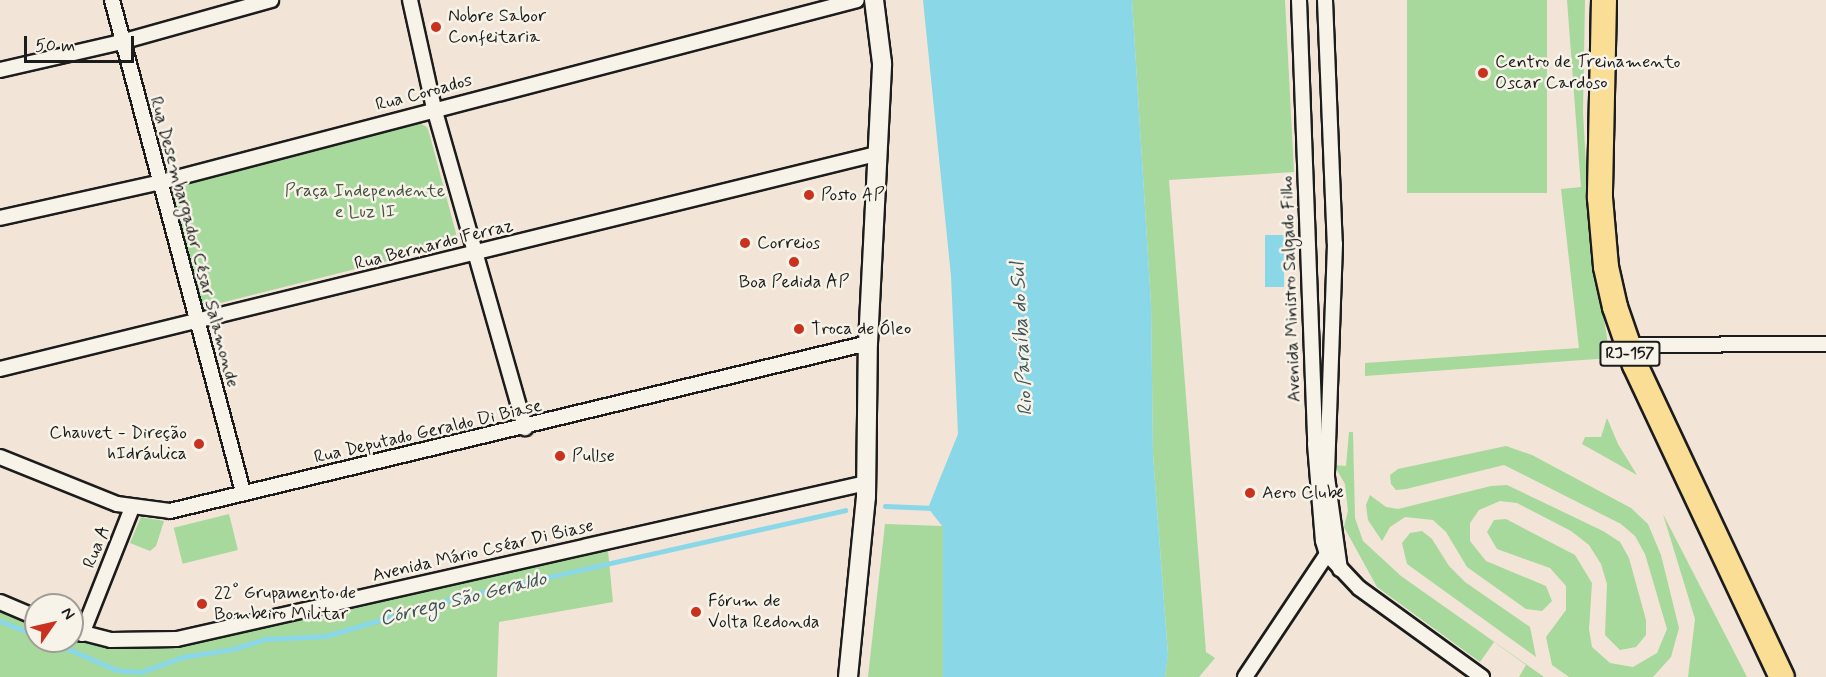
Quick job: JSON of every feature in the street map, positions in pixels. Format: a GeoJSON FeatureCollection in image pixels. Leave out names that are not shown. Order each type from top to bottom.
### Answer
{"type":"FeatureCollection","features":[{"type":"Feature","properties":{"kind":"highway","name":"RJ-157"},"geometry":{"type":"LineString","coordinates":[[1604,0],[1602,236],[1611,290],[1627,345],[1782,677]]}},
{"type":"Feature","properties":{"kind":"street","name":"Rua Desembargador César Salamonde"},"geometry":{"type":"LineString","coordinates":[[112,0],[121,42],[161,182],[196,323],[243,492]]}},
{"type":"Feature","properties":{"kind":"street"},"geometry":{"type":"LineString","coordinates":[[0,70],[121,42],[271,0]]}},
{"type":"Feature","properties":{"kind":"street"},"geometry":{"type":"LineString","coordinates":[[410,0],[434,108],[525,428]]}},
{"type":"Feature","properties":{"kind":"street","name":"Rua Coroados"},"geometry":{"type":"LineString","coordinates":[[0,218],[161,182],[434,108],[857,0]]}},
{"type":"Feature","properties":{"kind":"street"},"geometry":{"type":"LineString","coordinates":[[848,677],[866,490],[868,343],[882,63],[874,0]]}},
{"type":"Feature","properties":{"kind":"street","name":"Avenida Ministro Salgado Filho"},"geometry":{"type":"LineString","coordinates":[[1299,0],[1315,444],[1321,534],[1327,554],[1341,571],[1482,677]]}},
{"type":"Feature","properties":{"kind":"street","name":"Avenida Ministro Salgado Filho"},"geometry":{"type":"LineString","coordinates":[[1325,0],[1335,244],[1327,477],[1341,571]]}},
{"type":"Feature","properties":{"kind":"street","name":"Rua Bernardo Ferraz"},"geometry":{"type":"LineString","coordinates":[[0,369],[196,323],[876,154]]}},
{"type":"Feature","properties":{"kind":"street","name":"Rua Deputado Geraldo Di Biase"},"geometry":{"type":"LineString","coordinates":[[0,457],[132,508],[170,511],[243,492],[525,428],[868,343]]}},
{"type":"Feature","properties":{"kind":"street"},"geometry":{"type":"LineString","coordinates":[[1627,345],[1826,344]]}},
{"type":"Feature","properties":{"kind":"street","name":"Avenida Mário Cséar Di Biase"},"geometry":{"type":"LineString","coordinates":[[84,633],[122,641],[177,639],[866,490]]}},
{"type":"Feature","properties":{"kind":"street","name":"Rua A"},"geometry":{"type":"LineString","coordinates":[[84,616],[132,508]]}},
{"type":"Feature","properties":{"kind":"street"},"geometry":{"type":"LineString","coordinates":[[1245,677],[1309,585],[1327,554]]}},
{"type":"Feature","properties":{"kind":"street"},"geometry":{"type":"LineString","coordinates":[[1309,585],[1322,576],[1341,571]]}},
{"type":"Feature","properties":{"kind":"street"},"geometry":{"type":"LineString","coordinates":[[0,602],[24,611]]}},
{"type":"Feature","properties":{"kind":"green space"},"geometry":{"type":"Polygon","coordinates":[[[1132,0],[1285,0],[1294,172],[1169,180],[1206,652],[1215,658],[1199,677],[1165,677],[1168,654],[1153,455],[1151,304],[1132,0]]]}},
{"type":"Feature","properties":{"kind":"green space","name":"Centro de Treinamento Oscar Cardoso"},"geometry":{"type":"Polygon","coordinates":[[[1407,0],[1547,0],[1547,193],[1407,193],[1407,0]]]}},
{"type":"Feature","properties":{"kind":"green space"},"geometry":{"type":"Polygon","coordinates":[[[1567,0],[1585,0],[1583,112],[1589,220],[1610,358],[1365,376],[1365,363],[1579,348],[1561,189],[1581,187],[1567,0]]]}},
{"type":"Feature","properties":{"kind":"green space","name":"Praça Independente e Luz II"},"geometry":{"type":"Polygon","coordinates":[[[419,123],[427,127],[430,136],[457,237],[455,244],[204,307],[196,303],[166,190],[173,185],[419,123]]]}},
{"type":"Feature","properties":{"kind":"green space"},"geometry":{"type":"Polygon","coordinates":[[[1607,418],[1618,444],[1637,475],[1582,444],[1585,437],[1601,437],[1607,418]]]}},
{"type":"Feature","properties":{"kind":"green space"},"geometry":{"type":"Polygon","coordinates":[[[1349,432],[1353,432],[1355,518],[1363,541],[1401,576],[1544,677],[1519,677],[1526,665],[1494,642],[1480,662],[1377,587],[1344,527],[1348,511],[1345,484],[1334,465],[1346,466],[1349,432]]]}},
{"type":"Feature","properties":{"kind":"green space"},"geometry":{"type":"Polygon","coordinates":[[[1506,446],[1532,455],[1631,508],[1648,524],[1661,555],[1679,628],[1671,657],[1653,677],[1569,677],[1552,665],[1546,637],[1566,610],[1566,586],[1550,568],[1497,549],[1487,532],[1494,520],[1506,519],[1575,555],[1592,583],[1589,629],[1592,647],[1610,663],[1633,667],[1657,653],[1667,629],[1645,554],[1635,536],[1621,524],[1504,465],[1406,489],[1396,490],[1391,484],[1390,475],[1398,469],[1506,446]]]}},
{"type":"Feature","properties":{"kind":"green space"},"geometry":{"type":"Polygon","coordinates":[[[1507,485],[1603,531],[1620,542],[1629,558],[1646,620],[1646,635],[1636,647],[1620,650],[1605,635],[1607,584],[1601,564],[1589,545],[1571,531],[1517,503],[1500,501],[1479,510],[1470,523],[1470,541],[1486,561],[1546,586],[1552,601],[1542,611],[1526,609],[1467,567],[1446,532],[1433,520],[1405,517],[1390,527],[1382,541],[1368,520],[1366,505],[1370,495],[1386,507],[1398,509],[1491,486],[1507,485]]]}},
{"type":"Feature","properties":{"kind":"green space"},"geometry":{"type":"Polygon","coordinates":[[[229,514],[238,550],[183,564],[174,528],[229,514]]]}},
{"type":"Feature","properties":{"kind":"green space"},"geometry":{"type":"Polygon","coordinates":[[[1663,514],[1747,677],[1688,677],[1695,619],[1663,514]]]}},
{"type":"Feature","properties":{"kind":"green space"},"geometry":{"type":"Polygon","coordinates":[[[141,517],[164,521],[156,546],[150,551],[130,543],[141,517]]]}},
{"type":"Feature","properties":{"kind":"green space"},"geometry":{"type":"Polygon","coordinates":[[[885,524],[943,526],[943,677],[868,677],[885,524]]]}},
{"type":"Feature","properties":{"kind":"green space"},"geometry":{"type":"Polygon","coordinates":[[[1422,531],[1432,539],[1449,566],[1465,582],[1530,627],[1536,657],[1407,564],[1402,543],[1410,533],[1422,531]]]}},
{"type":"Feature","properties":{"kind":"green space"},"geometry":{"type":"Polygon","coordinates":[[[608,551],[613,602],[499,622],[497,677],[0,677],[0,609],[24,618],[24,653],[84,653],[84,640],[115,648],[152,649],[608,551]]]}},
{"type":"Feature","properties":{"kind":"water","name":"Rio Paraíba do Sul"},"geometry":{"type":"Polygon","coordinates":[[[923,0],[1132,0],[1151,304],[1153,455],[1168,655],[1165,677],[943,677],[943,527],[928,508],[958,434],[951,276],[923,0]]]}},
{"type":"Feature","properties":{"kind":"water"},"geometry":{"type":"Polygon","coordinates":[[[1265,235],[1284,235],[1284,287],[1265,287],[1265,235]]]}},
{"type":"Feature","properties":{"kind":"waterway","name":"Córrego São Geraldo"},"geometry":{"type":"LineString","coordinates":[[885,506],[933,508]]}},
{"type":"Feature","properties":{"kind":"waterway","name":"Córrego São Geraldo"},"geometry":{"type":"LineString","coordinates":[[78,653],[117,670],[141,672],[183,657],[233,649],[266,639],[326,636],[451,599],[845,510]]}},
{"type":"Feature","properties":{"kind":"waterway","name":"Córrego São Geraldo"},"geometry":{"type":"LineString","coordinates":[[0,621],[24,630]]}},
{"type":"Feature","properties":{"kind":"place","name":"Nobre Sabor Confeitaria"},"geometry":{"type":"Point","coordinates":[436,27]}},
{"type":"Feature","properties":{"kind":"place","name":"Centro de Treinamento Oscar Cardoso"},"geometry":{"type":"Point","coordinates":[1483,73]}},
{"type":"Feature","properties":{"kind":"place","name":"Posto AP"},"geometry":{"type":"Point","coordinates":[809,195]}},
{"type":"Feature","properties":{"kind":"place","name":"Correios"},"geometry":{"type":"Point","coordinates":[745,243]}},
{"type":"Feature","properties":{"kind":"place","name":"Boa Pedida AP"},"geometry":{"type":"Point","coordinates":[794,262]}},
{"type":"Feature","properties":{"kind":"place","name":"Troca de Óleo"},"geometry":{"type":"Point","coordinates":[799,329]}},
{"type":"Feature","properties":{"kind":"place","name":"Chauvet - Direção hIdráulica"},"geometry":{"type":"Point","coordinates":[199,444]}},
{"type":"Feature","properties":{"kind":"place","name":"Pullse"},"geometry":{"type":"Point","coordinates":[560,456]}},
{"type":"Feature","properties":{"kind":"place","name":"Aero Clube"},"geometry":{"type":"Point","coordinates":[1250,493]}},
{"type":"Feature","properties":{"kind":"place","name":"22° Grupamento de Bombeiro Militar"},"geometry":{"type":"Point","coordinates":[202,604]}},
{"type":"Feature","properties":{"kind":"place","name":"Fórum de Volta Redonda"},"geometry":{"type":"Point","coordinates":[696,612]}}]}
